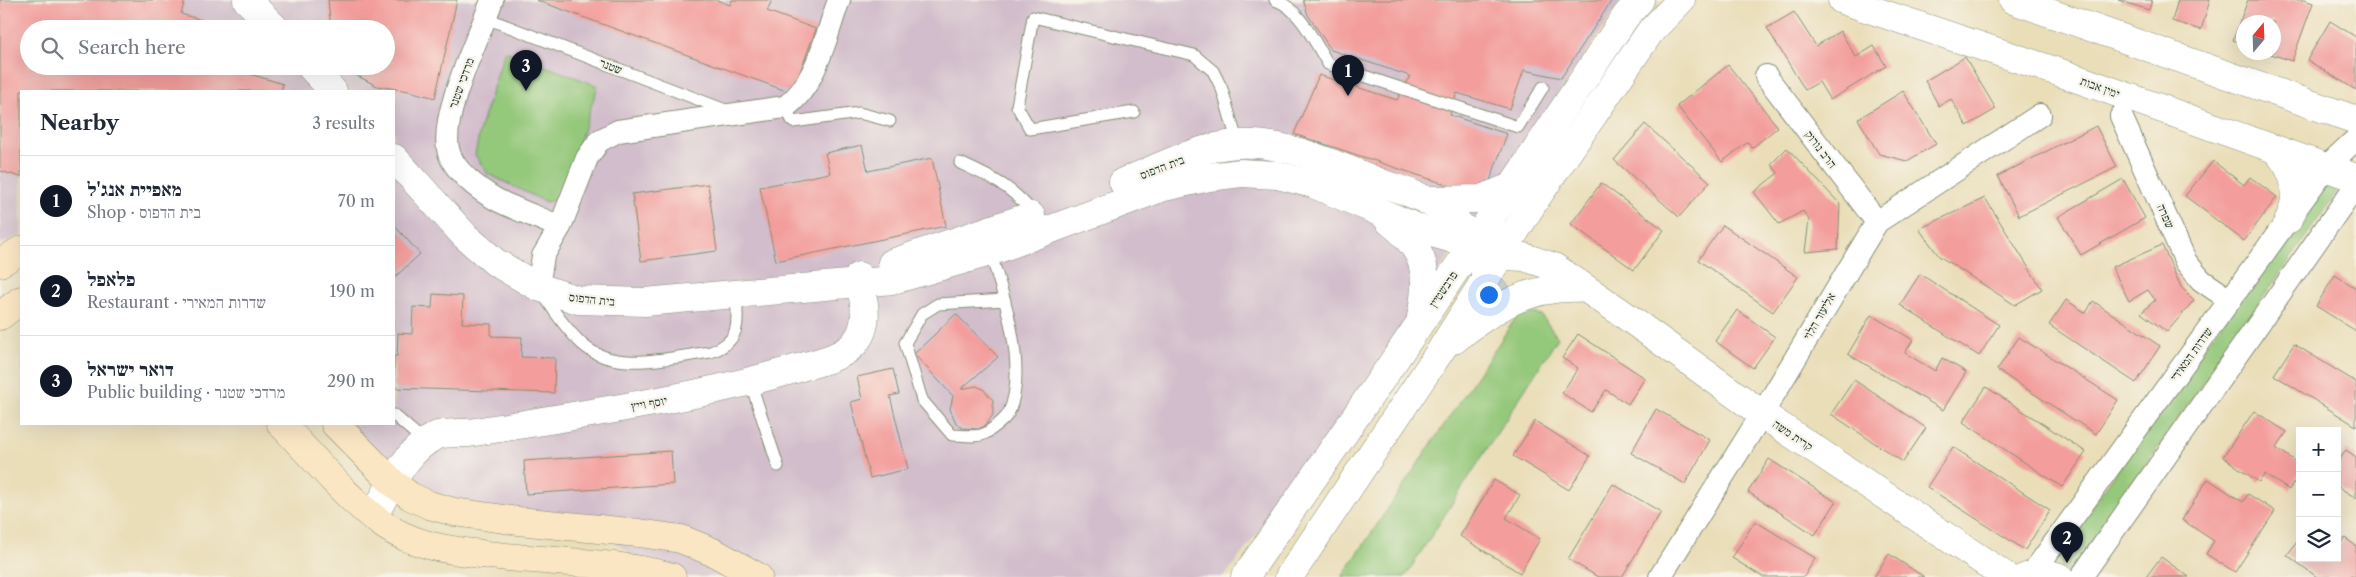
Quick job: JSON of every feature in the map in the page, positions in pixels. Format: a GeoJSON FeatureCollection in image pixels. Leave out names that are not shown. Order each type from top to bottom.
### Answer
{"type":"FeatureCollection","features":[{"type":"Feature","properties":{"kind":"main road"},"geometry":{"type":"LineString","coordinates":[[0,263],[20,251]]}},
{"type":"Feature","properties":{"kind":"main road"},"geometry":{"type":"LineString","coordinates":[[0,316],[20,301]]}},
{"type":"Feature","properties":{"kind":"main road"},"geometry":{"type":"LineString","coordinates":[[282,425],[373,517],[405,537],[440,548],[514,559],[620,566],[672,577]]}},
{"type":"Feature","properties":{"kind":"main road"},"geometry":{"type":"LineString","coordinates":[[336,425],[399,487],[429,505],[454,512],[681,539],[715,553],[758,577]]}},
{"type":"Feature","properties":{"kind":"street"},"geometry":{"type":"LineString","coordinates":[[247,0],[267,20]]}},
{"type":"Feature","properties":{"kind":"street"},"geometry":{"type":"LineString","coordinates":[[538,287],[543,256],[560,227],[587,158],[599,141],[618,131],[785,107],[795,101],[807,85],[839,0]]}},
{"type":"Feature","properties":{"kind":"street","name":"פרבשטיין"},"geometry":{"type":"LineString","coordinates":[[1245,577],[1420,323],[1535,200],[1650,32],[1681,0]]}},
{"type":"Feature","properties":{"kind":"street","name":"ימין אבות"},"geometry":{"type":"LineString","coordinates":[[1842,0],[2064,74],[2356,178]]}},
{"type":"Feature","properties":{"kind":"street"},"geometry":{"type":"LineString","coordinates":[[2014,0],[2356,120]]}},
{"type":"Feature","properties":{"kind":"street","name":"פרבשטיין"},"geometry":{"type":"LineString","coordinates":[[1289,577],[1442,350],[1486,254],[1511,187],[1632,5]]}},
{"type":"Feature","properties":{"kind":"street","name":"מרדכי שטנר"},"geometry":{"type":"LineString","coordinates":[[489,9],[450,110],[447,132],[448,151],[460,171],[476,186],[497,200],[560,227]]}},
{"type":"Feature","properties":{"kind":"street"},"geometry":{"type":"LineString","coordinates":[[318,75],[332,90]]}},
{"type":"Feature","properties":{"kind":"street","name":"הרב נורוק"},"geometry":{"type":"LineString","coordinates":[[1766,76],[1877,222]]}},
{"type":"Feature","properties":{"kind":"street","name":"אליעזר הלוי"},"geometry":{"type":"LineString","coordinates":[[1660,577],[1762,414],[1861,244],[1877,222],[2040,115]]}},
{"type":"Feature","properties":{"kind":"street","name":"שפרה"},"geometry":{"type":"LineString","coordinates":[[2121,116],[2186,262],[2201,280],[2230,300]]}},
{"type":"Feature","properties":{"kind":"street","name":"שדרות המאירי"},"geometry":{"type":"LineString","coordinates":[[2031,576],[2326,167],[2356,139]]}},
{"type":"Feature","properties":{"kind":"street","name":"בית הדפוס"},"geometry":{"type":"LineString","coordinates":[[854,282],[1196,154],[1238,144],[1261,145],[1297,152],[1426,200],[1448,215],[1486,254]]}},
{"type":"Feature","properties":{"kind":"street"},"geometry":{"type":"LineString","coordinates":[[2275,149],[2286,162],[2294,181],[2295,205],[2289,219]]}},
{"type":"Feature","properties":{"kind":"street","name":"בית הדפוס"},"geometry":{"type":"LineString","coordinates":[[395,159],[465,236],[495,262],[538,287],[578,300],[645,302],[736,296],[917,275],[990,252],[1164,187],[1209,177],[1241,173],[1277,175],[1313,184],[1373,207],[1425,231],[1453,239],[1486,254]]}},
{"type":"Feature","properties":{"kind":"street"},"geometry":{"type":"LineString","coordinates":[[2081,577],[2356,185]]}},
{"type":"Feature","properties":{"kind":"street"},"geometry":{"type":"LineString","coordinates":[[1426,200],[1481,199],[1511,187]]}},
{"type":"Feature","properties":{"kind":"street"},"geometry":{"type":"LineString","coordinates":[[1442,350],[1487,316],[1524,295],[1560,286],[1573,280],[1547,257],[1536,239],[1533,222],[1535,200]]}},
{"type":"Feature","properties":{"kind":"street"},"geometry":{"type":"LineString","coordinates":[[1373,207],[1406,236],[1422,260],[1426,286],[1420,323]]}},
{"type":"Feature","properties":{"kind":"street","name":"קרית משה"},"geometry":{"type":"LineString","coordinates":[[1486,254],[1531,258],[1573,280],[1762,414],[2031,576]]}},
{"type":"Feature","properties":{"kind":"street","name":"יוסף וייץ"},"geometry":{"type":"LineString","coordinates":[[399,487],[416,450],[425,442],[440,434],[469,433],[681,397],[750,381],[826,360],[840,348],[848,335],[854,282]]}},
{"type":"Feature","properties":{"kind":"street","name":"יוסף וייץ"},"geometry":{"type":"LineString","coordinates":[[373,517],[399,487],[444,446],[469,433]]}},
{"type":"Feature","properties":{"kind":"lane"},"geometry":{"type":"LineString","coordinates":[[1275,0],[1283,2],[1302,21],[1328,64],[1500,121],[1518,126],[1543,87]]}},
{"type":"Feature","properties":{"kind":"lane","name":"שטנר"},"geometry":{"type":"LineString","coordinates":[[489,9],[736,115]]}},
{"type":"Feature","properties":{"kind":"lane"},"geometry":{"type":"LineString","coordinates":[[1134,112],[1030,129],[1017,106],[1033,17],[1194,55],[1213,71],[1224,97],[1238,144]]}},
{"type":"Feature","properties":{"kind":"lane"},"geometry":{"type":"LineString","coordinates":[[785,107],[793,122],[858,113],[890,121]]}},
{"type":"Feature","properties":{"kind":"lane"},"geometry":{"type":"LineString","coordinates":[[960,163],[1006,185],[1020,196],[1036,214]]}},
{"type":"Feature","properties":{"kind":"lane"},"geometry":{"type":"LineString","coordinates":[[990,252],[1005,300],[1014,339],[1015,384],[1008,414],[985,434],[952,436],[922,400],[905,342],[922,314],[938,304],[1005,300]]}},
{"type":"Feature","properties":{"kind":"lane"},"geometry":{"type":"LineString","coordinates":[[538,287],[565,326],[582,344],[602,357],[625,360],[711,352],[724,348],[731,341],[736,331],[736,296]]}},
{"type":"Feature","properties":{"kind":"lane"},"geometry":{"type":"LineString","coordinates":[[750,381],[778,466]]}},
{"type":"Feature","properties":{"kind":"lane"},"geometry":{"type":"LineString","coordinates":[[395,416],[425,442]]}},
{"type":"Feature","properties":{"kind":"shaded area"},"geometry":{"type":"Polygon","coordinates":[[[0,0],[1622,0],[1301,476],[1224,577],[666,577],[612,540],[425,499],[350,425],[395,425],[395,90],[20,90],[20,235],[0,244],[0,0]]]}},
{"type":"Feature","properties":{"kind":"green space"},"geometry":{"type":"Polygon","coordinates":[[[505,51],[598,86],[560,198],[546,202],[488,174],[475,155],[481,125],[505,51]]]}},
{"type":"Feature","properties":{"kind":"green space"},"geometry":{"type":"Polygon","coordinates":[[[2320,185],[2337,192],[2070,573],[2051,564],[2320,185]]]}},
{"type":"Feature","properties":{"kind":"green space"},"geometry":{"type":"Polygon","coordinates":[[[1521,310],[1541,315],[1558,338],[1405,577],[1342,577],[1521,310]]]}},
{"type":"Feature","properties":{"kind":"building"},"geometry":{"type":"Polygon","coordinates":[[[0,0],[185,0],[181,14],[202,20],[20,20],[20,75],[253,75],[283,84],[281,90],[20,90],[20,177],[0,171],[0,0]]]}},
{"type":"Feature","properties":{"kind":"building"},"geometry":{"type":"Polygon","coordinates":[[[328,0],[457,0],[435,98],[409,91],[377,86],[356,75],[395,75],[395,20],[330,20],[328,0]]]}},
{"type":"Feature","properties":{"kind":"building"},"geometry":{"type":"Polygon","coordinates":[[[536,0],[717,0],[730,5],[732,0],[772,0],[767,11],[816,29],[792,93],[536,0]]]}},
{"type":"Feature","properties":{"kind":"building"},"geometry":{"type":"Polygon","coordinates":[[[1303,0],[1612,0],[1561,78],[1524,70],[1510,109],[1457,93],[1450,115],[1507,134],[1484,197],[1294,134],[1319,75],[1397,100],[1410,76],[1331,50],[1308,15],[1303,0]]]}},
{"type":"Feature","properties":{"kind":"building"},"geometry":{"type":"Polygon","coordinates":[[[2118,0],[2152,0],[2149,10],[2118,0]]]}},
{"type":"Feature","properties":{"kind":"building"},"geometry":{"type":"Polygon","coordinates":[[[2178,0],[2210,0],[2201,30],[2172,21],[2178,0]]]}},
{"type":"Feature","properties":{"kind":"building"},"geometry":{"type":"Polygon","coordinates":[[[2248,0],[2304,0],[2313,3],[2292,61],[2281,57],[2281,15],[2242,15],[2248,0]]]}},
{"type":"Feature","properties":{"kind":"building"},"geometry":{"type":"Polygon","coordinates":[[[1794,12],[1816,46],[1840,31],[1856,57],[1874,46],[1886,66],[1830,100],[1819,82],[1805,90],[1767,28],[1794,12]]]}},
{"type":"Feature","properties":{"kind":"building"},"geometry":{"type":"Polygon","coordinates":[[[2330,21],[2356,37],[2356,90],[2307,60],[2330,21]]]}},
{"type":"Feature","properties":{"kind":"building"},"geometry":{"type":"Polygon","coordinates":[[[1965,57],[1996,109],[1967,126],[1951,99],[1939,106],[1925,81],[1965,57]]]}},
{"type":"Feature","properties":{"kind":"building"},"geometry":{"type":"Polygon","coordinates":[[[1728,65],[1778,127],[1752,148],[1748,142],[1722,162],[1677,106],[1728,65]]]}},
{"type":"Feature","properties":{"kind":"building"},"geometry":{"type":"Polygon","coordinates":[[[1903,91],[1936,144],[1907,161],[1879,154],[1858,119],[1903,91]]]}},
{"type":"Feature","properties":{"kind":"building"},"geometry":{"type":"Polygon","coordinates":[[[1645,124],[1710,182],[1679,217],[1614,160],[1645,124]]]}},
{"type":"Feature","properties":{"kind":"building"},"geometry":{"type":"Polygon","coordinates":[[[2096,126],[2117,167],[2019,216],[1998,176],[2096,126]]]}},
{"type":"Feature","properties":{"kind":"building"},"geometry":{"type":"Polygon","coordinates":[[[862,145],[868,171],[932,158],[946,226],[776,261],[760,187],[830,173],[825,153],[862,145]]]}},
{"type":"Feature","properties":{"kind":"building"},"geometry":{"type":"Polygon","coordinates":[[[1787,148],[1840,204],[1838,249],[1805,252],[1809,220],[1803,211],[1779,224],[1754,192],[1778,173],[1771,164],[1787,148]]]}},
{"type":"Feature","properties":{"kind":"building"},"geometry":{"type":"Polygon","coordinates":[[[2213,161],[2244,185],[2250,177],[2277,197],[2244,241],[2185,196],[2213,161]]]}},
{"type":"Feature","properties":{"kind":"building"},"geometry":{"type":"Polygon","coordinates":[[[2123,179],[2145,218],[2081,255],[2058,217],[2123,179]]]}},
{"type":"Feature","properties":{"kind":"building"},"geometry":{"type":"Polygon","coordinates":[[[1601,183],[1664,230],[1634,270],[1571,224],[1601,183]]]}},
{"type":"Feature","properties":{"kind":"building"},"geometry":{"type":"Polygon","coordinates":[[[708,184],[717,251],[641,261],[632,194],[708,184]]]}},
{"type":"Feature","properties":{"kind":"building"},"geometry":{"type":"Polygon","coordinates":[[[1985,198],[2042,289],[2015,305],[1939,256],[1919,229],[1985,198]]]}},
{"type":"Feature","properties":{"kind":"building"},"geometry":{"type":"Polygon","coordinates":[[[1723,225],[1798,277],[1773,312],[1698,260],[1723,225]]]}},
{"type":"Feature","properties":{"kind":"building"},"geometry":{"type":"Polygon","coordinates":[[[395,226],[420,254],[395,277],[395,226]]]}},
{"type":"Feature","properties":{"kind":"building"},"geometry":{"type":"Polygon","coordinates":[[[2162,245],[2181,287],[2194,300],[2167,332],[2141,313],[2155,300],[2148,290],[2129,301],[2112,267],[2162,245]]]}},
{"type":"Feature","properties":{"kind":"building"},"geometry":{"type":"Polygon","coordinates":[[[1920,274],[1999,325],[1979,356],[1900,305],[1920,274]]]}},
{"type":"Feature","properties":{"kind":"building"},"geometry":{"type":"Polygon","coordinates":[[[2335,275],[2356,288],[2356,331],[2316,306],[2335,275]]]}},
{"type":"Feature","properties":{"kind":"building"},"geometry":{"type":"Polygon","coordinates":[[[433,294],[463,296],[462,323],[491,324],[491,336],[522,337],[521,357],[555,358],[554,393],[395,388],[395,356],[397,356],[398,333],[412,334],[413,307],[432,308],[433,294]]]}},
{"type":"Feature","properties":{"kind":"building"},"geometry":{"type":"Polygon","coordinates":[[[2066,300],[2086,313],[2093,301],[2160,346],[2136,383],[2049,325],[2066,300]]]}},
{"type":"Feature","properties":{"kind":"building"},"geometry":{"type":"Polygon","coordinates":[[[1737,310],[1775,337],[1753,368],[1715,341],[1737,310]]]}},
{"type":"Feature","properties":{"kind":"building"},"geometry":{"type":"Polygon","coordinates":[[[956,314],[998,357],[961,389],[976,386],[983,389],[993,400],[993,415],[985,426],[978,429],[962,428],[956,423],[950,409],[953,396],[914,354],[956,314]]]}},
{"type":"Feature","properties":{"kind":"building"},"geometry":{"type":"Polygon","coordinates":[[[1871,315],[1913,340],[1905,353],[1935,371],[1942,358],[1966,372],[1943,410],[1848,354],[1871,315]]]}},
{"type":"Feature","properties":{"kind":"building"},"geometry":{"type":"Polygon","coordinates":[[[1578,334],[1645,378],[1628,404],[1606,390],[1591,412],[1562,393],[1578,368],[1562,358],[1578,334]]]}},
{"type":"Feature","properties":{"kind":"building"},"geometry":{"type":"Polygon","coordinates":[[[2019,337],[2118,400],[2096,434],[1997,370],[2019,337]]]}},
{"type":"Feature","properties":{"kind":"building"},"geometry":{"type":"Polygon","coordinates":[[[2294,344],[2356,382],[2356,426],[2274,375],[2294,344]]]}},
{"type":"Feature","properties":{"kind":"building"},"geometry":{"type":"Polygon","coordinates":[[[893,369],[899,394],[890,396],[908,469],[870,478],[851,402],[862,399],[857,377],[893,369]]]}},
{"type":"Feature","properties":{"kind":"building"},"geometry":{"type":"Polygon","coordinates":[[[1854,380],[1926,428],[1903,462],[1831,414],[1854,380]]]}},
{"type":"Feature","properties":{"kind":"building"},"geometry":{"type":"Polygon","coordinates":[[[1986,387],[2086,452],[2062,487],[1963,422],[1986,387]]]}},
{"type":"Feature","properties":{"kind":"building"},"geometry":{"type":"Polygon","coordinates":[[[1656,409],[1710,440],[1685,484],[1631,453],[1656,409]]]}},
{"type":"Feature","properties":{"kind":"building"},"geometry":{"type":"Polygon","coordinates":[[[2254,411],[2287,432],[2276,448],[2296,461],[2296,479],[2289,490],[2265,474],[2259,482],[2223,457],[2254,411]]]}},
{"type":"Feature","properties":{"kind":"building"},"geometry":{"type":"Polygon","coordinates":[[[1535,421],[1590,456],[1569,490],[1513,456],[1535,421]]]}},
{"type":"Feature","properties":{"kind":"building"},"geometry":{"type":"Polygon","coordinates":[[[1953,447],[2050,510],[2025,550],[1927,487],[1953,447]]]}},
{"type":"Feature","properties":{"kind":"building"},"geometry":{"type":"Polygon","coordinates":[[[2346,450],[2356,457],[2356,498],[2341,489],[2341,458],[2346,450]]]}},
{"type":"Feature","properties":{"kind":"building"},"geometry":{"type":"Polygon","coordinates":[[[671,451],[673,484],[526,494],[524,461],[671,451]]]}},
{"type":"Feature","properties":{"kind":"building"},"geometry":{"type":"Polygon","coordinates":[[[1769,459],[1836,502],[1815,535],[1748,492],[1769,459]]]}},
{"type":"Feature","properties":{"kind":"building"},"geometry":{"type":"Polygon","coordinates":[[[2208,479],[2243,502],[2248,494],[2275,511],[2235,572],[2206,554],[2214,541],[2182,520],[2208,479]]]}},
{"type":"Feature","properties":{"kind":"building"},"geometry":{"type":"Polygon","coordinates":[[[1494,480],[1520,495],[1506,518],[1540,539],[1520,573],[1460,536],[1494,480]]]}},
{"type":"Feature","properties":{"kind":"building"},"geometry":{"type":"Polygon","coordinates":[[[1613,484],[1661,512],[1622,577],[1598,577],[1568,559],[1613,484]]]}},
{"type":"Feature","properties":{"kind":"building"},"geometry":{"type":"Polygon","coordinates":[[[1755,521],[1815,558],[1804,577],[1763,577],[1732,558],[1755,521]]]}},
{"type":"Feature","properties":{"kind":"building"},"geometry":{"type":"Polygon","coordinates":[[[2345,538],[2356,546],[2356,577],[2351,575],[2349,577],[2317,577],[2297,562],[2341,562],[2341,543],[2345,538]]]}},
{"type":"Feature","properties":{"kind":"building"},"geometry":{"type":"Polygon","coordinates":[[[2296,543],[2296,562],[2287,555],[2296,543]]]}},
{"type":"Feature","properties":{"kind":"building"},"geometry":{"type":"Polygon","coordinates":[[[1889,554],[1924,577],[1874,577],[1889,554]]]}},
{"type":"Feature","properties":{"kind":"building"},"geometry":{"type":"Polygon","coordinates":[[[2161,557],[2189,577],[2146,577],[2161,557]]]}},
{"type":"Feature","properties":{"kind":"place","name":"דואר ישראל"},"geometry":{"type":"Point","coordinates":[526,91]}},
{"type":"Feature","properties":{"kind":"place","name":"מאפיית אנג'ל"},"geometry":{"type":"Point","coordinates":[1348,96]}},
{"type":"Feature","properties":{"kind":"place","name":"פלאפל"},"geometry":{"type":"Point","coordinates":[2067,563]}}]}
